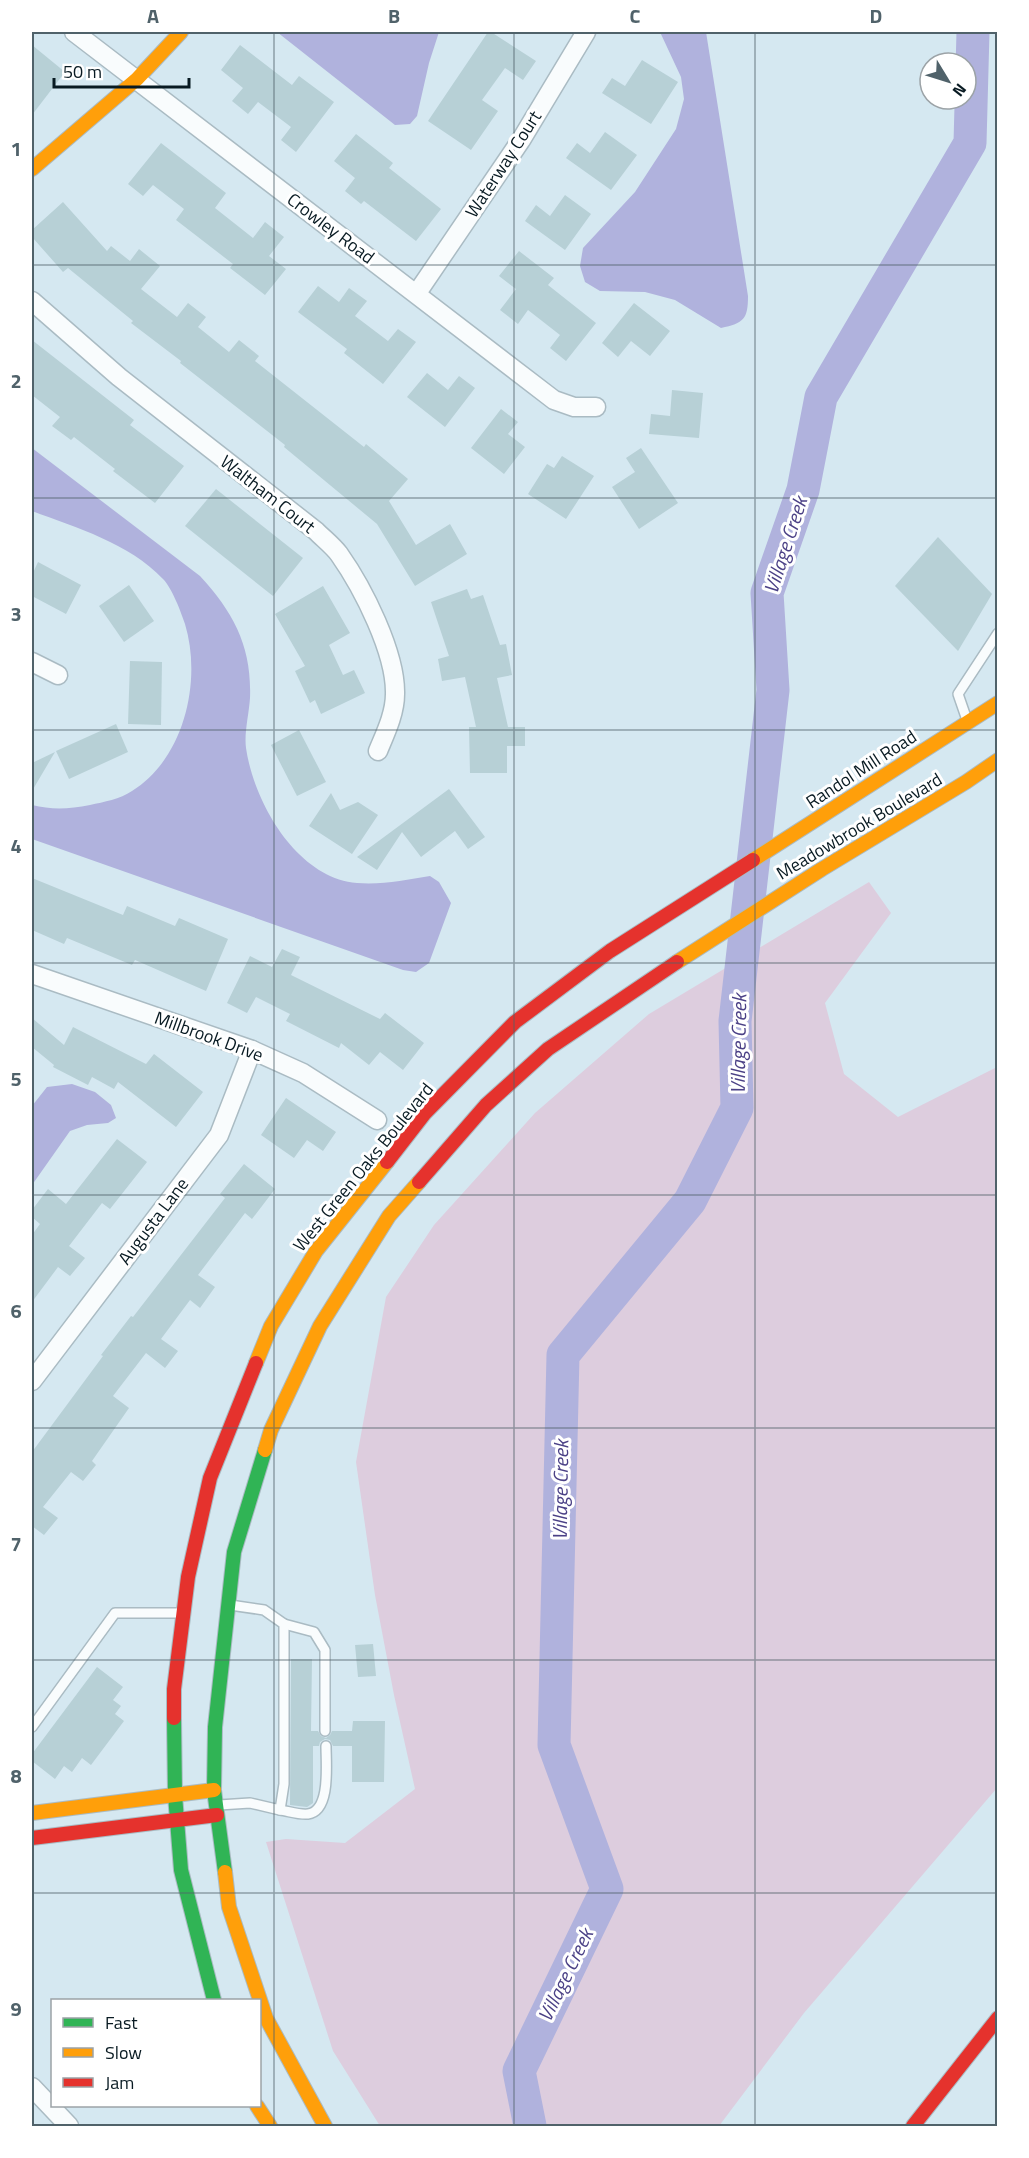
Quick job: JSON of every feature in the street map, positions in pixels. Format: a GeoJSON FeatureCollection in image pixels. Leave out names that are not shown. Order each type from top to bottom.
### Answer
{"type":"FeatureCollection","features":[{"type":"Feature","properties":{"kind":"main road"},"geometry":{"type":"LineString","coordinates":[[32,169],[137,79],[181,32]]}},
{"type":"Feature","properties":{"kind":"main road","name":"Randol Mill Road"},"geometry":{"type":"LineString","coordinates":[[744,865],[998,703]]}},
{"type":"Feature","properties":{"kind":"main road","name":"Meadowbrook Boulevard"},"geometry":{"type":"LineString","coordinates":[[260,1999],[230,1907],[214,1790],[215,1727],[234,1552],[271,1430],[321,1326],[389,1215],[486,1105],[548,1049],[658,974],[998,760]]}},
{"type":"Feature","properties":{"kind":"main road","name":"West Green Oaks Boulevard"},"geometry":{"type":"LineString","coordinates":[[213,1999],[181,1870],[176,1795],[174,1689],[188,1577],[210,1478],[271,1326],[316,1251],[425,1113],[515,1022],[610,951],[744,865]]}},
{"type":"Feature","properties":{"kind":"main road"},"geometry":{"type":"LineString","coordinates":[[32,1813],[214,1790]]}},
{"type":"Feature","properties":{"kind":"main road"},"geometry":{"type":"LineString","coordinates":[[32,1838],[178,1820],[216,1810]]}},
{"type":"Feature","properties":{"kind":"main road","name":"Meadowbrook Boulevard"},"geometry":{"type":"LineString","coordinates":[[261,2003],[266,2018],[325,2127]]}},
{"type":"Feature","properties":{"kind":"main road"},"geometry":{"type":"LineString","coordinates":[[913,2127],[998,2018]]}},
{"type":"Feature","properties":{"kind":"main road"},"geometry":{"type":"LineString","coordinates":[[258,2107],[270,2127]]}},
{"type":"Feature","properties":{"kind":"street","name":"Crowley Road"},"geometry":{"type":"LineString","coordinates":[[74,32],[554,400],[574,407],[596,407]]}},
{"type":"Feature","properties":{"kind":"street","name":"Waterway Court"},"geometry":{"type":"LineString","coordinates":[[417,293],[521,140],[586,32]]}},
{"type":"Feature","properties":{"kind":"street","name":"Waltham Court"},"geometry":{"type":"LineString","coordinates":[[32,301],[119,376],[316,531],[338,554],[370,607],[388,649],[395,694],[391,717],[378,752]]}},
{"type":"Feature","properties":{"kind":"street"},"geometry":{"type":"LineString","coordinates":[[32,662],[58,675]]}},
{"type":"Feature","properties":{"kind":"street","name":"Millbrook Drive"},"geometry":{"type":"LineString","coordinates":[[32,974],[252,1050],[303,1073],[378,1120]]}},
{"type":"Feature","properties":{"kind":"street","name":"Augusta Lane"},"geometry":{"type":"LineString","coordinates":[[32,1381],[219,1135],[252,1050]]}},
{"type":"Feature","properties":{"kind":"street"},"geometry":{"type":"LineString","coordinates":[[32,2088],[69,2127]]}},
{"type":"Feature","properties":{"kind":"lane"},"geometry":{"type":"LineString","coordinates":[[968,722],[958,694],[998,633]]}},
{"type":"Feature","properties":{"kind":"lane"},"geometry":{"type":"LineString","coordinates":[[228,1605],[264,1610],[284,1624],[314,1632],[325,1650],[326,1731]]}},
{"type":"Feature","properties":{"kind":"lane"},"geometry":{"type":"LineString","coordinates":[[32,1726],[115,1613],[183,1613]]}},
{"type":"Feature","properties":{"kind":"lane"},"geometry":{"type":"LineString","coordinates":[[279,1810],[284,1784],[284,1624]]}},
{"type":"Feature","properties":{"kind":"lane"},"geometry":{"type":"LineString","coordinates":[[216,1810],[250,1803],[309,1814],[320,1807],[325,1791],[326,1746]]}},
{"type":"Feature","properties":{"kind":"shaded area"},"geometry":{"type":"Polygon","coordinates":[[[869,882],[891,913],[825,1003],[844,1074],[898,1117],[997,1067],[997,1788],[804,2013],[719,2126],[380,2126],[333,2051],[266,1842],[286,1839],[345,1843],[415,1789],[375,1595],[356,1462],[386,1297],[434,1225],[535,1113],[649,1014],[869,882]]]}},
{"type":"Feature","properties":{"kind":"water"},"geometry":{"type":"Polygon","coordinates":[[[277,32],[439,32],[429,63],[417,116],[410,124],[395,125],[277,32]]]}},
{"type":"Feature","properties":{"kind":"water"},"geometry":{"type":"Polygon","coordinates":[[[660,32],[706,32],[748,296],[746,315],[743,319],[721,328],[675,300],[645,292],[600,291],[585,282],[580,266],[583,248],[635,192],[676,129],[684,99],[681,77],[660,32]]]}},
{"type":"Feature","properties":{"kind":"water"},"geometry":{"type":"Polygon","coordinates":[[[32,448],[200,576],[231,617],[239,632],[248,663],[250,698],[246,748],[251,769],[258,792],[269,814],[298,853],[315,868],[335,878],[357,883],[385,883],[430,876],[439,882],[451,903],[429,963],[416,972],[403,970],[32,839],[32,805],[68,808],[106,801],[127,794],[150,777],[165,759],[177,738],[190,693],[191,669],[190,646],[185,624],[173,594],[163,579],[149,566],[118,546],[84,530],[32,511],[32,448]]]}},
{"type":"Feature","properties":{"kind":"water"},"geometry":{"type":"Polygon","coordinates":[[[72,1084],[95,1092],[111,1105],[116,1118],[108,1123],[87,1125],[70,1131],[32,1185],[32,1106],[47,1087],[72,1084]]]}},
{"type":"Feature","properties":{"kind":"building"},"geometry":{"type":"Polygon","coordinates":[[[488,32],[536,61],[523,80],[505,68],[482,100],[498,111],[471,150],[428,121],[488,32]]]}},
{"type":"Feature","properties":{"kind":"building"},"geometry":{"type":"Polygon","coordinates":[[[32,45],[65,72],[32,115],[32,45]]]}},
{"type":"Feature","properties":{"kind":"building"},"geometry":{"type":"Polygon","coordinates":[[[240,45],[292,85],[299,76],[334,102],[296,152],[281,140],[291,127],[258,102],[248,114],[232,101],[243,88],[221,70],[240,45]]]}},
{"type":"Feature","properties":{"kind":"building"},"geometry":{"type":"Polygon","coordinates":[[[642,60],[678,82],[651,124],[602,93],[612,78],[625,86],[642,60]]]}},
{"type":"Feature","properties":{"kind":"building"},"geometry":{"type":"Polygon","coordinates":[[[605,132],[637,155],[611,190],[566,158],[577,143],[590,153],[605,132]]]}},
{"type":"Feature","properties":{"kind":"building"},"geometry":{"type":"Polygon","coordinates":[[[356,134],[393,163],[389,168],[441,209],[416,241],[364,201],[361,204],[345,191],[355,178],[334,161],[356,134]]]}},
{"type":"Feature","properties":{"kind":"building"},"geometry":{"type":"Polygon","coordinates":[[[161,143],[226,193],[215,208],[253,238],[265,222],[284,237],[269,256],[286,269],[265,295],[230,268],[233,264],[176,220],[184,209],[153,185],[143,196],[128,184],[161,143]]]}},
{"type":"Feature","properties":{"kind":"building"},"geometry":{"type":"Polygon","coordinates":[[[565,195],[591,214],[565,250],[525,221],[536,205],[550,216],[565,195]]]}},
{"type":"Feature","properties":{"kind":"building"},"geometry":{"type":"Polygon","coordinates":[[[63,202],[107,251],[111,246],[130,261],[139,249],[160,266],[141,289],[177,317],[188,303],[206,317],[198,327],[229,352],[239,340],[259,356],[255,361],[364,447],[366,444],[408,479],[389,501],[416,545],[450,524],[467,554],[415,586],[377,524],[284,447],[285,445],[131,323],[133,321],[68,268],[63,272],[32,237],[32,230],[63,202]]]}},
{"type":"Feature","properties":{"kind":"building"},"geometry":{"type":"Polygon","coordinates":[[[519,251],[554,278],[548,285],[596,323],[566,361],[550,348],[560,335],[528,310],[518,324],[500,310],[516,289],[499,276],[519,251]]]}},
{"type":"Feature","properties":{"kind":"building"},"geometry":{"type":"Polygon","coordinates":[[[318,286],[339,302],[349,288],[367,301],[355,316],[388,341],[398,329],[416,342],[383,384],[344,353],[347,349],[298,312],[318,286]]]}},
{"type":"Feature","properties":{"kind":"building"},"geometry":{"type":"Polygon","coordinates":[[[634,303],[670,331],[650,356],[631,341],[618,357],[602,343],[634,303]]]}},
{"type":"Feature","properties":{"kind":"building"},"geometry":{"type":"Polygon","coordinates":[[[32,340],[134,420],[130,425],[184,466],[155,503],[74,437],[71,440],[52,426],[60,417],[32,395],[32,340]]]}},
{"type":"Feature","properties":{"kind":"building"},"geometry":{"type":"Polygon","coordinates":[[[427,373],[448,390],[459,376],[475,388],[445,427],[407,397],[427,373]]]}},
{"type":"Feature","properties":{"kind":"building"},"geometry":{"type":"Polygon","coordinates":[[[672,390],[703,393],[699,438],[649,434],[651,414],[670,416],[672,390]]]}},
{"type":"Feature","properties":{"kind":"building"},"geometry":{"type":"Polygon","coordinates":[[[501,409],[518,422],[508,434],[525,447],[504,474],[471,448],[501,409]]]}},
{"type":"Feature","properties":{"kind":"building"},"geometry":{"type":"Polygon","coordinates":[[[641,448],[678,503],[639,529],[612,487],[635,472],[626,458],[641,448]]]}},
{"type":"Feature","properties":{"kind":"building"},"geometry":{"type":"Polygon","coordinates":[[[562,456],[594,476],[566,519],[528,494],[547,464],[554,468],[562,456]]]}},
{"type":"Feature","properties":{"kind":"building"},"geometry":{"type":"Polygon","coordinates":[[[216,489],[303,558],[273,596],[185,526],[216,489]]]}},
{"type":"Feature","properties":{"kind":"building"},"geometry":{"type":"Polygon","coordinates":[[[938,537],[992,594],[958,651],[895,586],[938,537]]]}},
{"type":"Feature","properties":{"kind":"building"},"geometry":{"type":"Polygon","coordinates":[[[38,562],[81,585],[66,614],[32,596],[32,575],[38,562]]]}},
{"type":"Feature","properties":{"kind":"building"},"geometry":{"type":"Polygon","coordinates":[[[129,585],[154,621],[124,642],[99,606],[129,585]]]}},
{"type":"Feature","properties":{"kind":"building"},"geometry":{"type":"Polygon","coordinates":[[[323,586],[350,633],[329,645],[343,675],[354,670],[365,693],[321,714],[315,700],[310,703],[295,671],[305,666],[275,614],[323,586]]]}},
{"type":"Feature","properties":{"kind":"building"},"geometry":{"type":"Polygon","coordinates":[[[467,589],[471,599],[483,595],[500,645],[506,644],[512,675],[497,678],[508,727],[525,727],[525,746],[507,746],[507,773],[470,773],[469,727],[476,727],[465,677],[442,681],[438,659],[449,656],[431,602],[467,589]]]}},
{"type":"Feature","properties":{"kind":"building"},"geometry":{"type":"Polygon","coordinates":[[[130,661],[162,662],[161,725],[128,724],[130,661]]]}},
{"type":"Feature","properties":{"kind":"building"},"geometry":{"type":"Polygon","coordinates":[[[116,724],[128,752],[69,779],[56,751],[116,724]]]}},
{"type":"Feature","properties":{"kind":"building"},"geometry":{"type":"Polygon","coordinates":[[[299,730],[326,782],[297,796],[271,745],[299,730]]]}},
{"type":"Feature","properties":{"kind":"building"},"geometry":{"type":"Polygon","coordinates":[[[55,752],[32,791],[32,763],[55,752]]]}},
{"type":"Feature","properties":{"kind":"building"},"geometry":{"type":"Polygon","coordinates":[[[449,789],[485,837],[468,849],[455,831],[421,857],[402,832],[377,870],[357,857],[449,789]]]}},
{"type":"Feature","properties":{"kind":"building"},"geometry":{"type":"Polygon","coordinates":[[[331,793],[340,810],[358,802],[378,815],[352,854],[309,826],[331,793]]]}},
{"type":"Feature","properties":{"kind":"building"},"geometry":{"type":"Polygon","coordinates":[[[32,878],[123,915],[127,906],[175,926],[179,918],[228,939],[206,991],[135,960],[132,965],[67,938],[64,944],[32,930],[32,878]]]}},
{"type":"Feature","properties":{"kind":"building"},"geometry":{"type":"Polygon","coordinates":[[[282,949],[300,957],[291,975],[380,1019],[385,1013],[424,1043],[403,1070],[380,1052],[369,1065],[341,1043],[339,1048],[286,1021],[290,1014],[256,997],[247,1013],[227,1003],[250,956],[272,967],[282,949]]]}},
{"type":"Feature","properties":{"kind":"building"},"geometry":{"type":"Polygon","coordinates":[[[32,1018],[64,1045],[73,1027],[146,1064],[154,1054],[203,1092],[176,1127],[118,1082],[114,1089],[92,1077],[88,1085],[53,1067],[54,1065],[32,1047],[32,1018]]]}},
{"type":"Feature","properties":{"kind":"building"},"geometry":{"type":"Polygon","coordinates":[[[286,1098],[336,1132],[323,1151],[307,1140],[294,1158],[261,1135],[286,1098]]]}},
{"type":"Feature","properties":{"kind":"building"},"geometry":{"type":"Polygon","coordinates":[[[117,1139],[147,1162],[110,1209],[102,1203],[69,1246],[85,1258],[70,1276],[58,1267],[32,1302],[32,1235],[40,1224],[32,1217],[32,1210],[48,1189],[66,1204],[117,1139]]]}},
{"type":"Feature","properties":{"kind":"building"},"geometry":{"type":"Polygon","coordinates":[[[244,1164],[275,1189],[252,1219],[245,1213],[198,1275],[215,1287],[200,1308],[190,1300],[161,1339],[178,1351],[165,1368],[146,1353],[113,1396],[129,1408],[92,1461],[96,1465],[83,1481],[71,1472],[43,1507],[58,1518],[44,1535],[32,1526],[32,1452],[103,1356],[101,1355],[225,1198],[220,1194],[244,1164]]]}},
{"type":"Feature","properties":{"kind":"building"},"geometry":{"type":"Polygon","coordinates":[[[373,1644],[376,1676],[358,1677],[355,1645],[373,1644]]]}},
{"type":"Feature","properties":{"kind":"building"},"geometry":{"type":"Polygon","coordinates":[[[291,1659],[312,1659],[311,1731],[318,1731],[326,1738],[332,1731],[352,1731],[353,1721],[385,1721],[384,1782],[352,1782],[352,1746],[333,1746],[330,1740],[325,1739],[320,1742],[319,1746],[313,1746],[313,1803],[307,1807],[290,1805],[291,1659]]]}},
{"type":"Feature","properties":{"kind":"building"},"geometry":{"type":"Polygon","coordinates":[[[97,1667],[123,1687],[113,1700],[121,1706],[115,1714],[124,1721],[91,1765],[82,1758],[72,1772],[64,1766],[55,1779],[32,1761],[32,1754],[97,1667]]]}},
{"type":"Feature","properties":{"kind":"waterway","name":"Village Creek"},"geometry":{"type":"LineString","coordinates":[[530,2126],[519,2071],[607,1889],[554,1745],[563,1355],[690,1201],[737,1108],[735,1021],[773,690],[767,593],[803,490],[821,397],[970,143],[973,32]]}},
{"type":"Feature","properties":{"kind":"traffic: fast"},"geometry":{"type":"LineString","coordinates":[[225,1872],[214,1790],[215,1727],[234,1552],[265,1450]]}},
{"type":"Feature","properties":{"kind":"traffic: fast"},"geometry":{"type":"LineString","coordinates":[[174,1718],[175,1795],[181,1870],[214,1999]]}},
{"type":"Feature","properties":{"kind":"traffic: slow"},"geometry":{"type":"LineString","coordinates":[[32,169],[137,79],[181,32]]}},
{"type":"Feature","properties":{"kind":"traffic: slow"},"geometry":{"type":"LineString","coordinates":[[753,860],[998,703]]}},
{"type":"Feature","properties":{"kind":"traffic: slow"},"geometry":{"type":"LineString","coordinates":[[677,962],[998,760]]}},
{"type":"Feature","properties":{"kind":"traffic: slow"},"geometry":{"type":"LineString","coordinates":[[256,1363],[271,1326],[316,1251],[387,1162]]}},
{"type":"Feature","properties":{"kind":"traffic: slow"},"geometry":{"type":"LineString","coordinates":[[265,1450],[271,1430],[320,1326],[389,1216],[419,1182]]}},
{"type":"Feature","properties":{"kind":"traffic: slow"},"geometry":{"type":"LineString","coordinates":[[32,1813],[214,1790]]}},
{"type":"Feature","properties":{"kind":"traffic: slow"},"geometry":{"type":"LineString","coordinates":[[225,1872],[229,1907],[260,1999]]}},
{"type":"Feature","properties":{"kind":"traffic: slow"},"geometry":{"type":"LineString","coordinates":[[261,2003],[266,2018],[325,2126]]}},
{"type":"Feature","properties":{"kind":"traffic: slow"},"geometry":{"type":"LineString","coordinates":[[258,2107],[270,2126]]}},
{"type":"Feature","properties":{"kind":"traffic: jam"},"geometry":{"type":"LineString","coordinates":[[387,1162],[425,1113],[515,1022],[610,951],[753,860]]}},
{"type":"Feature","properties":{"kind":"traffic: jam"},"geometry":{"type":"LineString","coordinates":[[419,1182],[486,1105],[548,1049],[677,962]]}},
{"type":"Feature","properties":{"kind":"traffic: jam"},"geometry":{"type":"LineString","coordinates":[[174,1718],[174,1689],[188,1577],[210,1478],[256,1363]]}},
{"type":"Feature","properties":{"kind":"traffic: jam"},"geometry":{"type":"LineString","coordinates":[[32,1838],[217,1815]]}},
{"type":"Feature","properties":{"kind":"traffic: jam"},"geometry":{"type":"LineString","coordinates":[[913,2126],[998,2018]]}}]}
